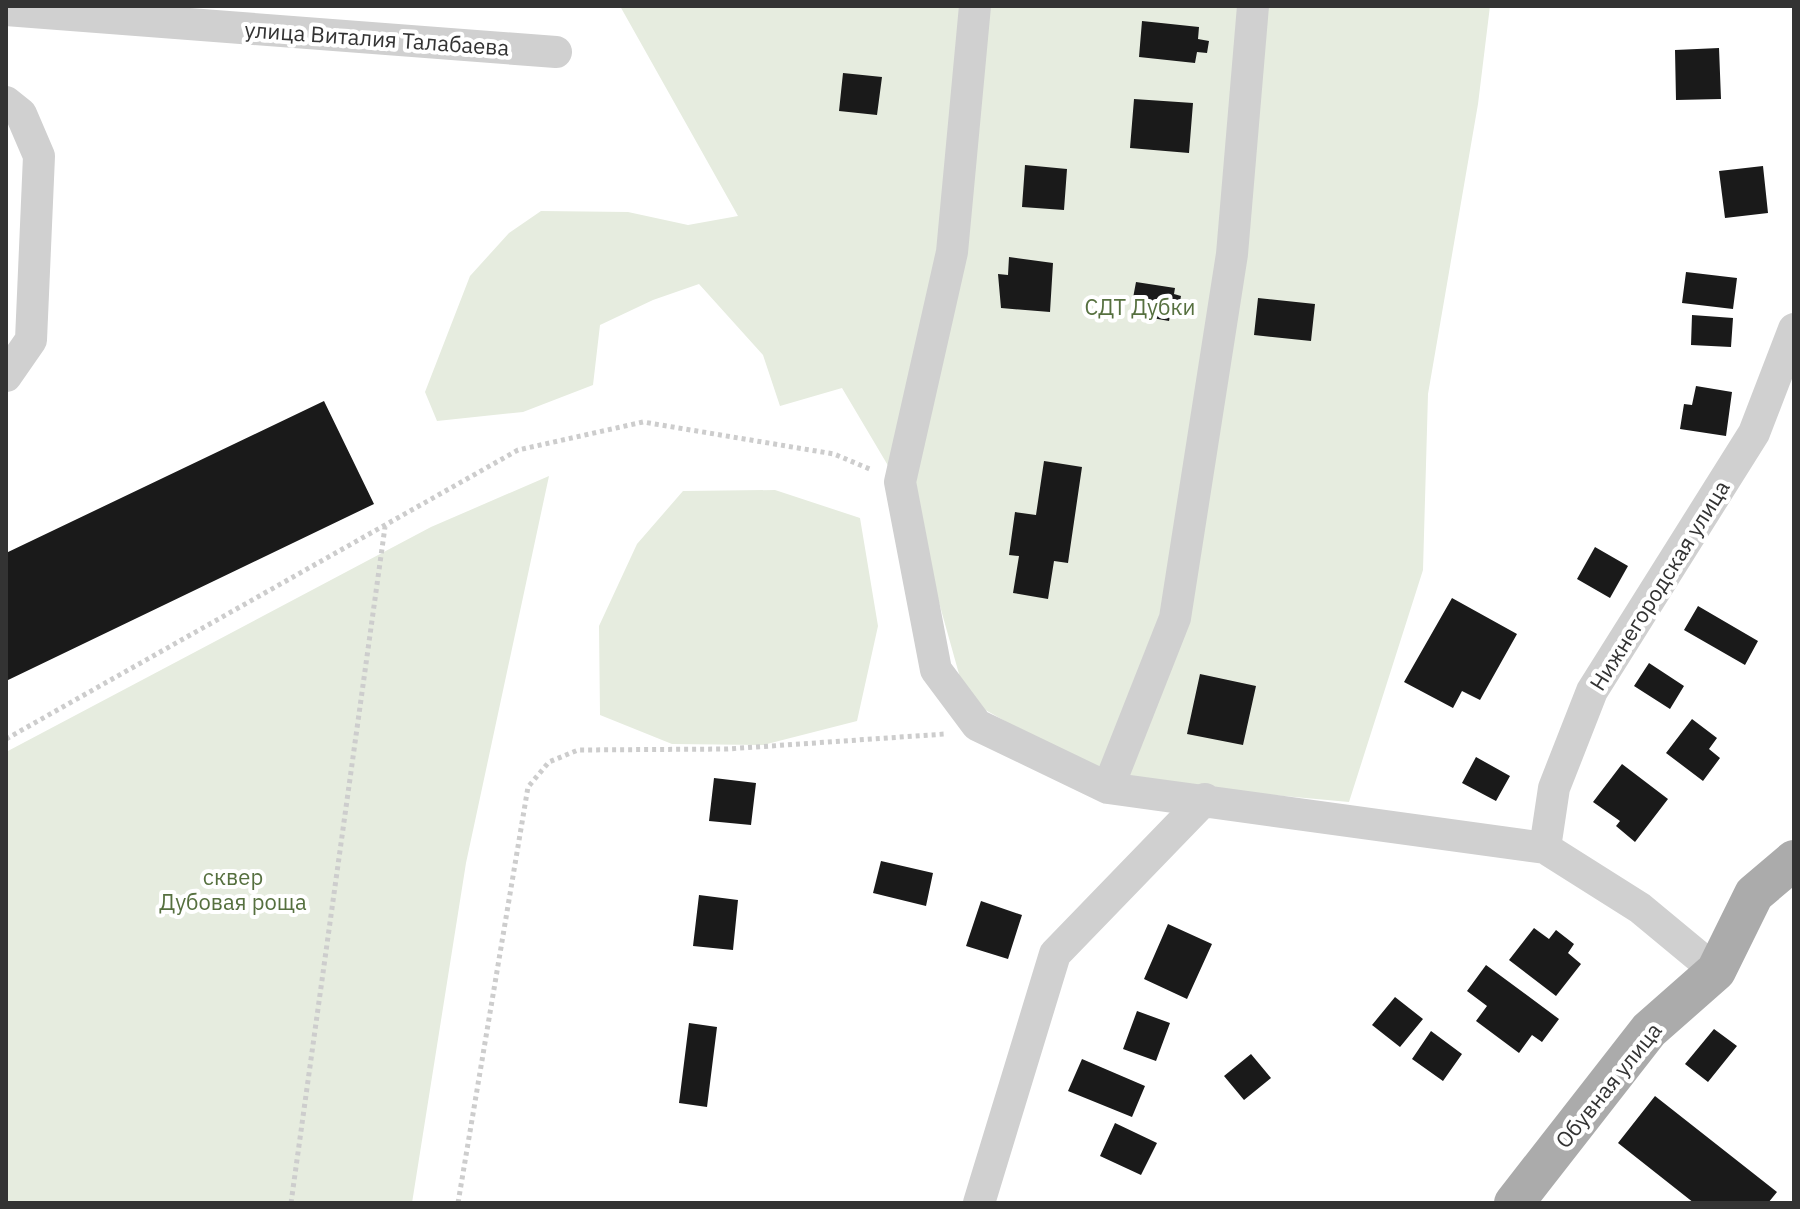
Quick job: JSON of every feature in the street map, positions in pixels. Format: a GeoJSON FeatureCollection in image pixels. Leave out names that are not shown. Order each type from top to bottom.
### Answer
{"type":"FeatureCollection","features":[{"type":"Feature","properties":{"kind":"main road","name":"Обувная улица"},"geometry":{"type":"LineString","coordinates":[[1514,1203],[1649,1030],[1716,971],[1754,894],[1794,860]]}},
{"type":"Feature","properties":{"kind":"street"},"geometry":{"type":"LineString","coordinates":[[975,6],[952,252],[900,482],[936,670],[977,725],[1108,788],[1545,848],[1640,908],[1716,971]]}},
{"type":"Feature","properties":{"kind":"street"},"geometry":{"type":"LineString","coordinates":[[1108,788],[1175,618],[1232,254],[1253,6]]}},
{"type":"Feature","properties":{"kind":"street","name":"улица Виталия Талабаева"},"geometry":{"type":"LineString","coordinates":[[6,10],[89,11],[556,52]]}},
{"type":"Feature","properties":{"kind":"street"},"geometry":{"type":"LineString","coordinates":[[6,102],[21,114],[39,156],[31,340],[6,376]]}},
{"type":"Feature","properties":{"kind":"street","name":"Нижнегородская улица"},"geometry":{"type":"LineString","coordinates":[[1545,848],[1554,788],[1592,691],[1754,433],[1794,329]]}},
{"type":"Feature","properties":{"kind":"street"},"geometry":{"type":"LineString","coordinates":[[979,1203],[1055,954],[1205,799]]}},
{"type":"Feature","properties":{"kind":"path"},"geometry":{"type":"LineString","coordinates":[[6,739],[518,450],[643,422],[834,454],[900,482]]}},
{"type":"Feature","properties":{"kind":"path"},"geometry":{"type":"LineString","coordinates":[[291,1203],[385,526]]}},
{"type":"Feature","properties":{"kind":"path"},"geometry":{"type":"LineString","coordinates":[[458,1203],[528,787],[549,762],[578,750],[727,749],[923,737],[977,725]]}},
{"type":"Feature","properties":{"kind":"green space","name":"СДТ Дубки"},"geometry":{"type":"Polygon","coordinates":[[[620,6],[1490,6],[1478,104],[1428,394],[1423,570],[1349,802],[1130,782],[1102,776],[966,699],[912,506],[842,388],[780,406],[763,355],[699,284],[653,300],[600,325],[593,385],[523,412],[437,421],[425,392],[470,276],[509,233],[541,211],[628,212],[688,225],[738,216],[620,6]]]}},
{"type":"Feature","properties":{"kind":"green space","name":"сквер Дубовая роща"},"geometry":{"type":"Polygon","coordinates":[[[549,476],[466,863],[412,1203],[6,1203],[6,752],[431,527],[549,476]]]}},
{"type":"Feature","properties":{"kind":"green space"},"geometry":{"type":"Polygon","coordinates":[[[775,490],[860,518],[878,626],[857,721],[763,745],[672,744],[600,715],[599,626],[637,544],[683,491],[775,490]]]}},
{"type":"Feature","properties":{"kind":"building"},"geometry":{"type":"Polygon","coordinates":[[[1142,21],[1199,27],[1198,39],[1209,41],[1207,53],[1197,52],[1195,63],[1139,57],[1142,21]]]}},
{"type":"Feature","properties":{"kind":"building"},"geometry":{"type":"Polygon","coordinates":[[[1719,48],[1721,99],[1676,100],[1675,50],[1719,48]]]}},
{"type":"Feature","properties":{"kind":"building"},"geometry":{"type":"Polygon","coordinates":[[[843,73],[882,77],[877,115],[839,111],[843,73]]]}},
{"type":"Feature","properties":{"kind":"building"},"geometry":{"type":"Polygon","coordinates":[[[1134,99],[1193,103],[1189,153],[1130,148],[1134,99]]]}},
{"type":"Feature","properties":{"kind":"building"},"geometry":{"type":"Polygon","coordinates":[[[1025,165],[1067,169],[1064,210],[1022,207],[1025,165]]]}},
{"type":"Feature","properties":{"kind":"building"},"geometry":{"type":"Polygon","coordinates":[[[1763,166],[1768,213],[1725,218],[1719,171],[1763,166]]]}},
{"type":"Feature","properties":{"kind":"building"},"geometry":{"type":"Polygon","coordinates":[[[1009,257],[1053,263],[1050,312],[1001,308],[998,274],[1008,275],[1009,257]]]}},
{"type":"Feature","properties":{"kind":"building"},"geometry":{"type":"Polygon","coordinates":[[[1686,272],[1737,278],[1733,309],[1682,303],[1686,272]]]}},
{"type":"Feature","properties":{"kind":"building"},"geometry":{"type":"Polygon","coordinates":[[[1136,282],[1175,288],[1174,294],[1181,296],[1178,312],[1171,311],[1169,321],[1130,314],[1136,282]]]}},
{"type":"Feature","properties":{"kind":"building"},"geometry":{"type":"Polygon","coordinates":[[[1258,298],[1315,304],[1311,341],[1254,335],[1258,298]]]}},
{"type":"Feature","properties":{"kind":"building"},"geometry":{"type":"Polygon","coordinates":[[[1692,315],[1733,318],[1731,347],[1691,345],[1692,315]]]}},
{"type":"Feature","properties":{"kind":"building"},"geometry":{"type":"Polygon","coordinates":[[[1696,386],[1732,392],[1726,436],[1680,429],[1684,404],[1692,405],[1696,386]]]}},
{"type":"Feature","properties":{"kind":"building"},"geometry":{"type":"Polygon","coordinates":[[[324,401],[374,504],[6,681],[6,553],[324,401]]]}},
{"type":"Feature","properties":{"kind":"building"},"geometry":{"type":"Polygon","coordinates":[[[1044,461],[1082,467],[1068,563],[1054,561],[1048,599],[1013,593],[1019,556],[1009,555],[1015,512],[1036,515],[1044,461]]]}},
{"type":"Feature","properties":{"kind":"building"},"geometry":{"type":"Polygon","coordinates":[[[1595,547],[1628,566],[1610,598],[1577,579],[1595,547]]]}},
{"type":"Feature","properties":{"kind":"building"},"geometry":{"type":"Polygon","coordinates":[[[1452,598],[1517,634],[1480,700],[1462,691],[1453,708],[1404,682],[1452,598]]]}},
{"type":"Feature","properties":{"kind":"building"},"geometry":{"type":"Polygon","coordinates":[[[1698,606],[1758,641],[1745,665],[1684,630],[1698,606]]]}},
{"type":"Feature","properties":{"kind":"building"},"geometry":{"type":"Polygon","coordinates":[[[1649,663],[1684,686],[1670,709],[1634,686],[1649,663]]]}},
{"type":"Feature","properties":{"kind":"building"},"geometry":{"type":"Polygon","coordinates":[[[1200,674],[1256,686],[1243,745],[1187,734],[1200,674]]]}},
{"type":"Feature","properties":{"kind":"building"},"geometry":{"type":"Polygon","coordinates":[[[1692,719],[1717,738],[1709,749],[1720,758],[1703,781],[1666,753],[1692,719]]]}},
{"type":"Feature","properties":{"kind":"building"},"geometry":{"type":"Polygon","coordinates":[[[1476,757],[1510,776],[1496,801],[1462,783],[1476,757]]]}},
{"type":"Feature","properties":{"kind":"building"},"geometry":{"type":"Polygon","coordinates":[[[1622,764],[1668,799],[1635,842],[1616,826],[1620,821],[1593,802],[1622,764]]]}},
{"type":"Feature","properties":{"kind":"building"},"geometry":{"type":"Polygon","coordinates":[[[714,778],[756,783],[751,825],[709,821],[714,778]]]}},
{"type":"Feature","properties":{"kind":"building"},"geometry":{"type":"Polygon","coordinates":[[[881,861],[933,873],[926,906],[873,893],[881,861]]]}},
{"type":"Feature","properties":{"kind":"building"},"geometry":{"type":"Polygon","coordinates":[[[699,895],[738,900],[733,950],[693,946],[699,895]]]}},
{"type":"Feature","properties":{"kind":"building"},"geometry":{"type":"Polygon","coordinates":[[[981,901],[1022,915],[1008,959],[966,946],[981,901]]]}},
{"type":"Feature","properties":{"kind":"building"},"geometry":{"type":"Polygon","coordinates":[[[1168,924],[1212,944],[1187,999],[1144,979],[1168,924]]]}},
{"type":"Feature","properties":{"kind":"building"},"geometry":{"type":"Polygon","coordinates":[[[1534,928],[1549,939],[1556,930],[1574,944],[1568,953],[1581,964],[1556,996],[1509,960],[1534,928]]]}},
{"type":"Feature","properties":{"kind":"building"},"geometry":{"type":"Polygon","coordinates":[[[1486,965],[1559,1019],[1542,1042],[1532,1035],[1519,1053],[1476,1021],[1487,1006],[1467,991],[1486,965]]]}},
{"type":"Feature","properties":{"kind":"building"},"geometry":{"type":"Polygon","coordinates":[[[1395,997],[1423,1019],[1400,1047],[1372,1025],[1395,997]]]}},
{"type":"Feature","properties":{"kind":"building"},"geometry":{"type":"Polygon","coordinates":[[[1137,1011],[1170,1023],[1156,1061],[1123,1049],[1137,1011]]]}},
{"type":"Feature","properties":{"kind":"building"},"geometry":{"type":"Polygon","coordinates":[[[689,1023],[717,1027],[707,1107],[679,1103],[689,1023]]]}},
{"type":"Feature","properties":{"kind":"building"},"geometry":{"type":"Polygon","coordinates":[[[1714,1029],[1737,1046],[1708,1082],[1685,1064],[1714,1029]]]}},
{"type":"Feature","properties":{"kind":"building"},"geometry":{"type":"Polygon","coordinates":[[[1431,1031],[1462,1054],[1443,1081],[1412,1059],[1431,1031]]]}},
{"type":"Feature","properties":{"kind":"building"},"geometry":{"type":"Polygon","coordinates":[[[1251,1054],[1271,1078],[1244,1100],[1224,1076],[1251,1054]]]}},
{"type":"Feature","properties":{"kind":"building"},"geometry":{"type":"Polygon","coordinates":[[[1082,1059],[1145,1086],[1132,1117],[1068,1091],[1082,1059]]]}},
{"type":"Feature","properties":{"kind":"building"},"geometry":{"type":"Polygon","coordinates":[[[1655,1096],[1777,1192],[1768,1203],[1694,1203],[1618,1143],[1655,1096]]]}},
{"type":"Feature","properties":{"kind":"building"},"geometry":{"type":"Polygon","coordinates":[[[1115,1123],[1157,1143],[1141,1175],[1100,1156],[1115,1123]]]}}]}
